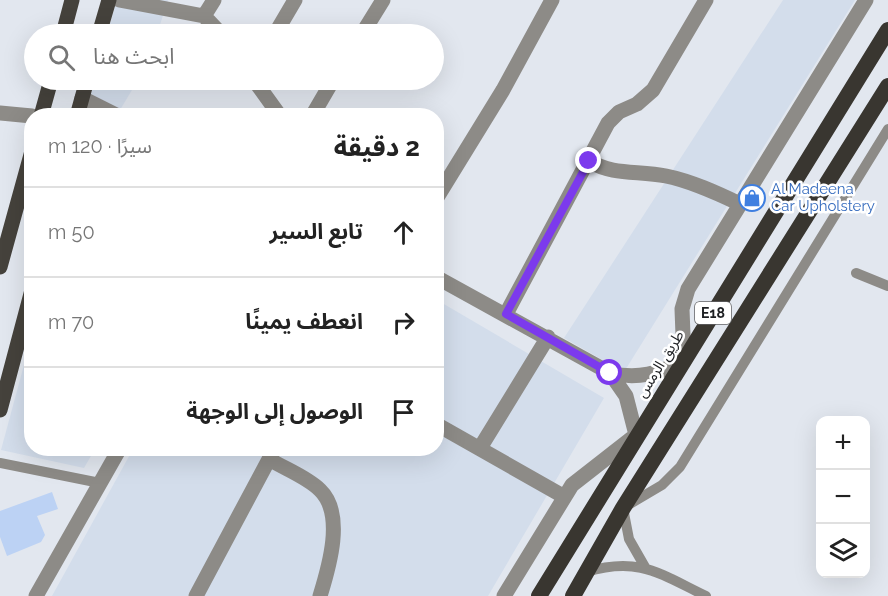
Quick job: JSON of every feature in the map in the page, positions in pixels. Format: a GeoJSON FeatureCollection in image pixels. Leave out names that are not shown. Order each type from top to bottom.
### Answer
{"type":"FeatureCollection","features":[{"type":"Feature","properties":{"kind":"highway","name":"طريق الرمس"},"geometry":{"type":"LineString","coordinates":[[539,596],[636,435],[888,30]]}},
{"type":"Feature","properties":{"kind":"highway","name":"E18"},"geometry":{"type":"LineString","coordinates":[[573,596],[623,508],[888,86]]}},
{"type":"Feature","properties":{"kind":"main road"},"geometry":{"type":"LineString","coordinates":[[66,24],[72,0]]}},
{"type":"Feature","properties":{"kind":"main road"},"geometry":{"type":"LineString","coordinates":[[102,24],[109,0]]}},
{"type":"Feature","properties":{"kind":"main road"},"geometry":{"type":"LineString","coordinates":[[43,108],[48,90]]}},
{"type":"Feature","properties":{"kind":"main road"},"geometry":{"type":"LineString","coordinates":[[79,108],[84,90]]}},
{"type":"Feature","properties":{"kind":"main road"},"geometry":{"type":"LineString","coordinates":[[0,267],[3,243],[24,176]]}},
{"type":"Feature","properties":{"kind":"main road"},"geometry":{"type":"LineString","coordinates":[[0,410],[24,320]]}},
{"type":"Feature","properties":{"kind":"street"},"geometry":{"type":"LineString","coordinates":[[119,0],[204,16],[212,24]]}},
{"type":"Feature","properties":{"kind":"street"},"geometry":{"type":"LineString","coordinates":[[204,16],[214,0]]}},
{"type":"Feature","properties":{"kind":"street"},"geometry":{"type":"LineString","coordinates":[[280,24],[295,0]]}},
{"type":"Feature","properties":{"kind":"street"},"geometry":{"type":"LineString","coordinates":[[368,24],[383,0]]}},
{"type":"Feature","properties":{"kind":"street"},"geometry":{"type":"LineString","coordinates":[[444,186],[503,90],[552,0]]}},
{"type":"Feature","properties":{"kind":"street"},"geometry":{"type":"LineString","coordinates":[[506,314],[608,123],[619,112],[637,104],[653,90],[706,0]]}},
{"type":"Feature","properties":{"kind":"street"},"geometry":{"type":"LineString","coordinates":[[444,281],[610,373],[639,377],[655,374],[684,361],[682,309],[688,289],[866,0]]}},
{"type":"Feature","properties":{"kind":"street"},"geometry":{"type":"LineString","coordinates":[[261,90],[274,108]]}},
{"type":"Feature","properties":{"kind":"street"},"geometry":{"type":"LineString","coordinates":[[317,108],[327,90]]}},
{"type":"Feature","properties":{"kind":"street"},"geometry":{"type":"LineString","coordinates":[[82,98],[102,108]]}},
{"type":"Feature","properties":{"kind":"street"},"geometry":{"type":"LineString","coordinates":[[0,113],[24,115]]}},
{"type":"Feature","properties":{"kind":"street"},"geometry":{"type":"LineString","coordinates":[[589,161],[604,169],[664,175],[740,204]]}},
{"type":"Feature","properties":{"kind":"street"},"geometry":{"type":"LineString","coordinates":[[480,448],[548,337]]}},
{"type":"Feature","properties":{"kind":"street"},"geometry":{"type":"LineString","coordinates":[[504,596],[563,495],[581,476],[636,435],[626,396],[610,373]]}},
{"type":"Feature","properties":{"kind":"street"},"geometry":{"type":"LineString","coordinates":[[444,428],[563,495]]}},
{"type":"Feature","properties":{"kind":"street"},"geometry":{"type":"LineString","coordinates":[[36,596],[115,456]]}},
{"type":"Feature","properties":{"kind":"street"},"geometry":{"type":"LineString","coordinates":[[196,596],[271,456]]}},
{"type":"Feature","properties":{"kind":"street"},"geometry":{"type":"LineString","coordinates":[[275,456],[318,488],[328,499],[334,515],[320,596]]}},
{"type":"Feature","properties":{"kind":"lane"},"geometry":{"type":"LineString","coordinates":[[645,567],[629,539],[623,508],[662,485],[680,467],[888,129]]}},
{"type":"Feature","properties":{"kind":"lane"},"geometry":{"type":"LineString","coordinates":[[856,273],[888,286]]}},
{"type":"Feature","properties":{"kind":"lane"},"geometry":{"type":"LineString","coordinates":[[0,464],[100,483]]}},
{"type":"Feature","properties":{"kind":"lane"},"geometry":{"type":"LineString","coordinates":[[586,572],[615,565],[645,567],[706,596]]}},
{"type":"Feature","properties":{"kind":"shaded area"},"geometry":{"type":"Polygon","coordinates":[[[117,0],[168,0],[160,24],[110,24],[117,0]]]}},
{"type":"Feature","properties":{"kind":"shaded area"},"geometry":{"type":"Polygon","coordinates":[[[783,0],[855,0],[624,372],[564,338],[783,0]]]}},
{"type":"Feature","properties":{"kind":"shaded area"},"geometry":{"type":"Polygon","coordinates":[[[92,90],[132,90],[121,108],[102,108],[89,102],[92,90]]]}},
{"type":"Feature","properties":{"kind":"shaded area"},"geometry":{"type":"Polygon","coordinates":[[[444,304],[604,398],[488,596],[52,596],[129,456],[444,456],[444,304]]]}},
{"type":"Feature","properties":{"kind":"shaded area"},"geometry":{"type":"Polygon","coordinates":[[[24,365],[24,455],[1,450],[24,365]]]}},
{"type":"Feature","properties":{"kind":"shaded area"},"geometry":{"type":"Polygon","coordinates":[[[29,456],[91,456],[84,468],[29,456]]]}},
{"type":"Feature","properties":{"kind":"building"},"geometry":{"type":"Polygon","coordinates":[[[52,492],[58,509],[37,516],[45,535],[41,542],[7,556],[0,537],[0,511],[52,492]]]}},
{"type":"Feature","properties":{"kind":"place","name":"Al Madeena Car Upholstery"},"geometry":{"type":"Point","coordinates":[752,198]}},
{"type":"Feature","properties":{"kind":"route"},"geometry":{"type":"LineString","coordinates":[[589,161],[506,314],[610,373]]}}]}
